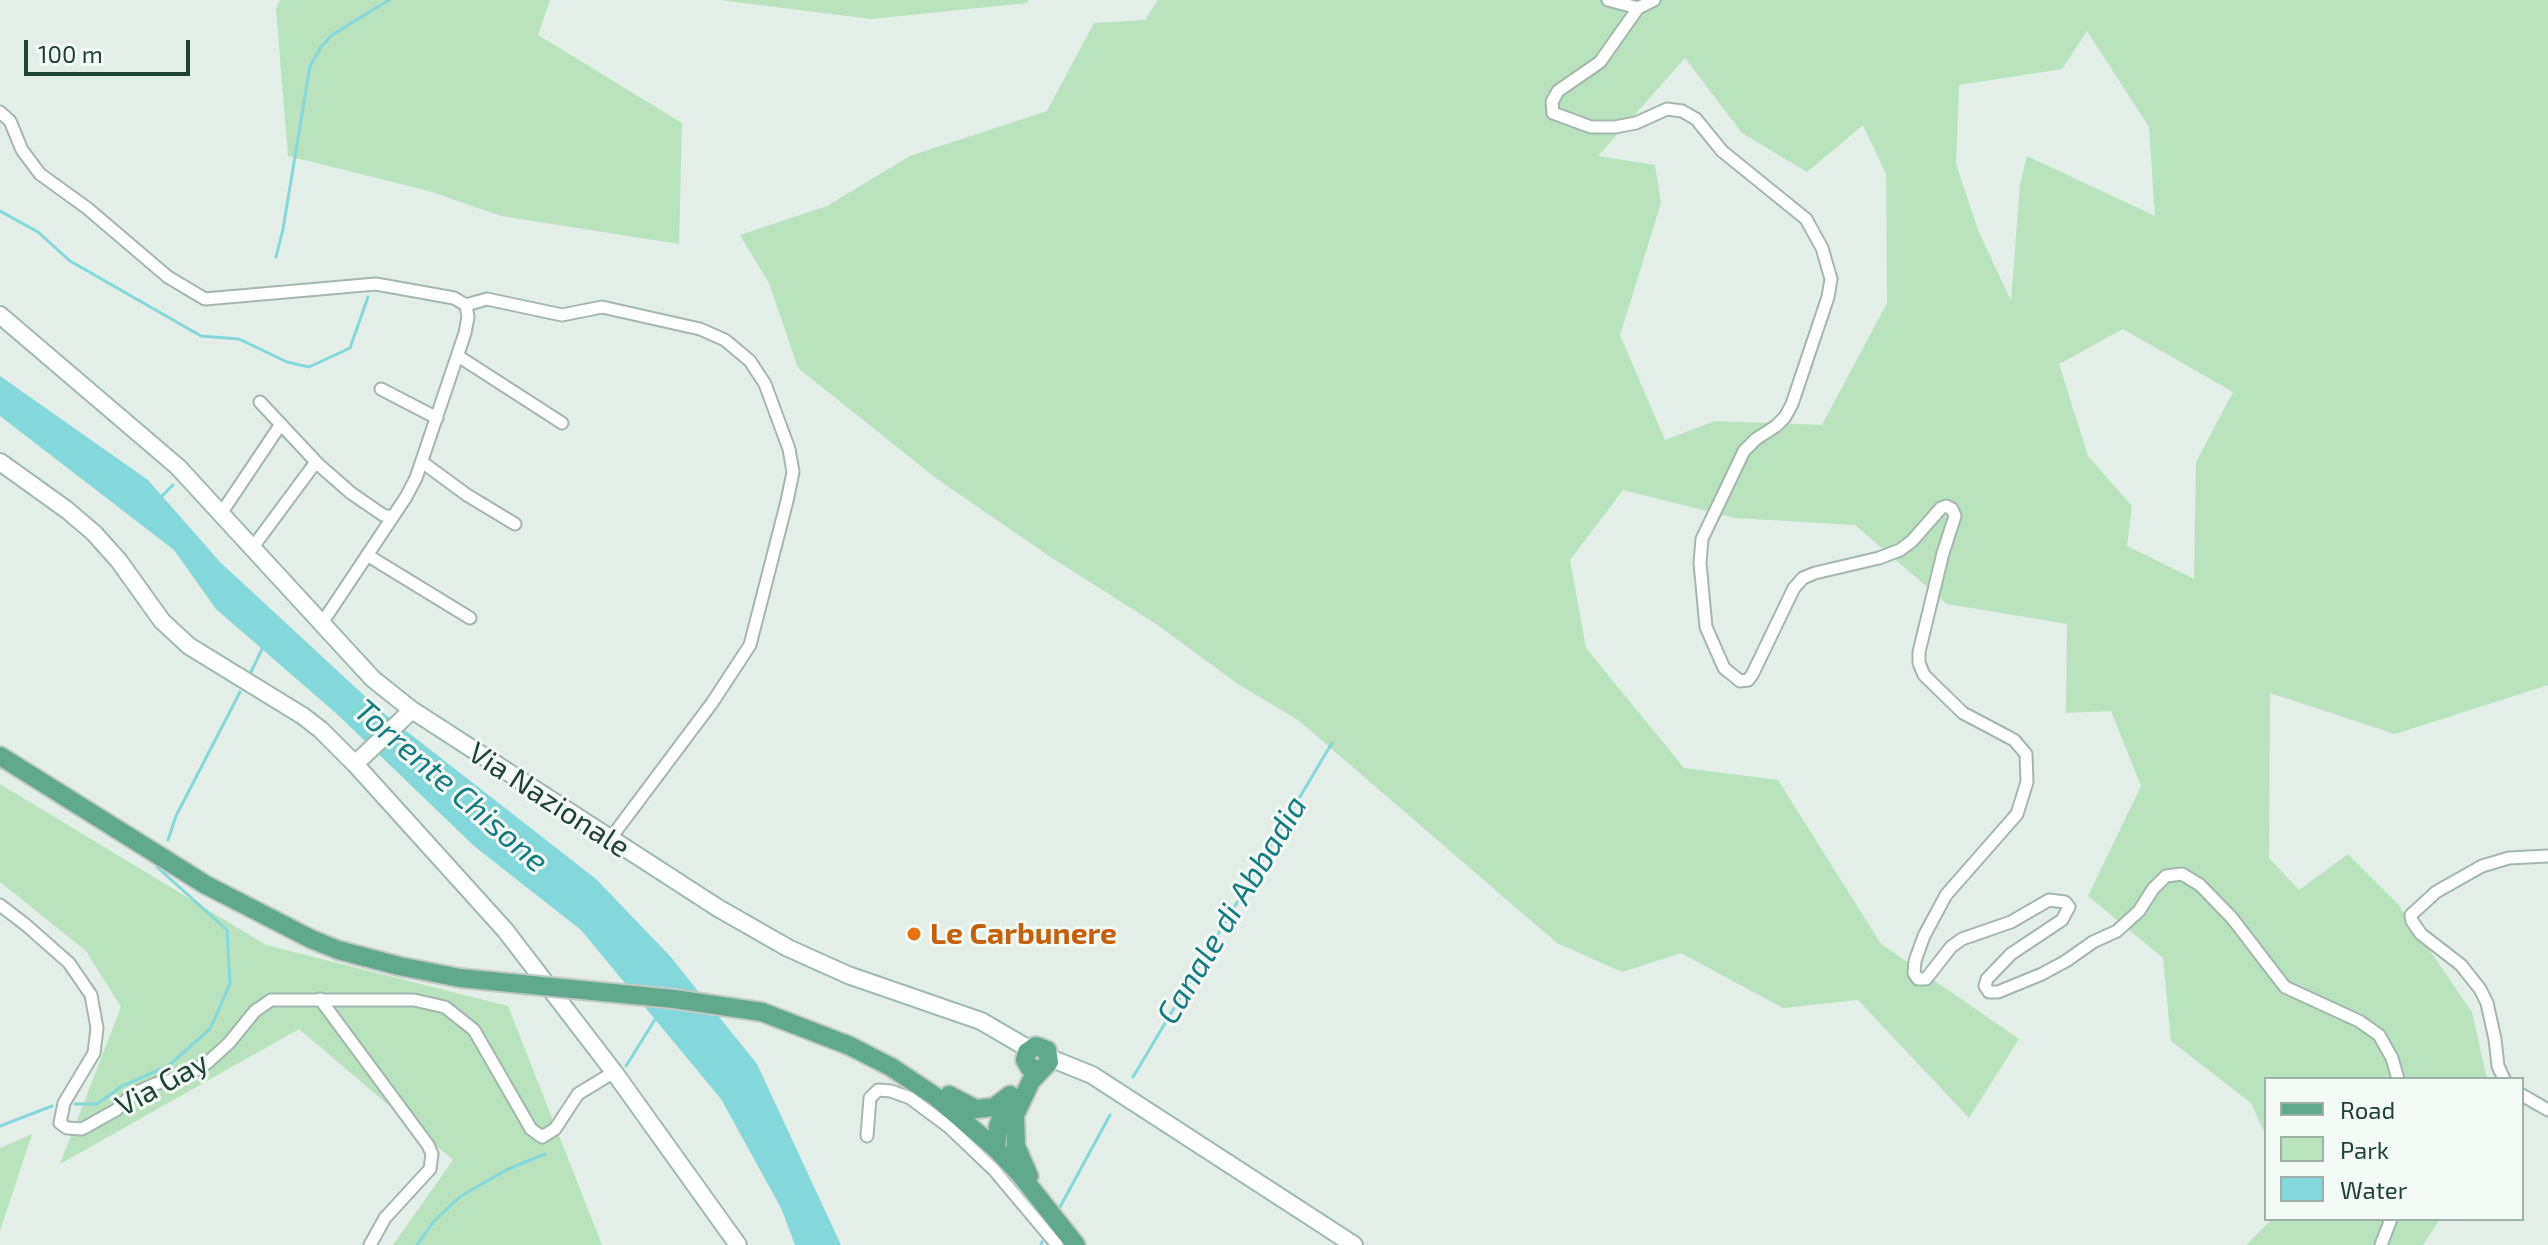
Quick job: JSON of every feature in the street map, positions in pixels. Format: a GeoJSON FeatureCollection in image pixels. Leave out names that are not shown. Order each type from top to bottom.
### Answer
{"type":"FeatureCollection","features":[{"type":"Feature","properties":{"kind":"main road","name":"Via Nazionale"},"geometry":{"type":"LineString","coordinates":[[0,315],[157,447],[222,512],[373,679],[412,710],[718,908],[788,948],[848,975],[996,1027],[1036,1060],[1092,1075],[1354,1245]]}},
{"type":"Feature","properties":{"kind":"main road"},"geometry":{"type":"LineString","coordinates":[[0,462],[94,533],[119,561],[162,621],[189,646],[303,716],[355,764],[490,911],[614,1072],[738,1245]]}},
{"type":"Feature","properties":{"kind":"main road"},"geometry":{"type":"LineString","coordinates":[[355,764],[412,710]]}},
{"type":"Feature","properties":{"kind":"main road"},"geometry":{"type":"LineString","coordinates":[[0,756],[206,885],[338,950],[460,978],[674,999],[762,1012],[828,1035],[891,1067],[936,1097],[996,1149],[1076,1245]]}},
{"type":"Feature","properties":{"kind":"main road"},"geometry":{"type":"LineString","coordinates":[[796,1024],[820,1025],[853,1037],[922,1076],[968,1107],[994,1107],[1010,1095]]}},
{"type":"Feature","properties":{"kind":"main road"},"geometry":{"type":"LineString","coordinates":[[996,1149],[998,1126],[1010,1095],[1036,1060]]}},
{"type":"Feature","properties":{"kind":"main road"},"geometry":{"type":"LineString","coordinates":[[1036,1060],[1031,1081],[1019,1101],[1014,1129],[1016,1146],[1025,1168],[1049,1209]]}},
{"type":"Feature","properties":{"kind":"street"},"geometry":{"type":"LineString","coordinates":[[1608,0],[1638,8]]}},
{"type":"Feature","properties":{"kind":"street"},"geometry":{"type":"LineString","coordinates":[[1654,0],[1638,8],[1600,62],[1558,91],[1552,102],[1553,113],[1591,127],[1636,123],[1667,109],[1682,111],[1696,119],[1722,151],[1806,219],[1822,248],[1831,279],[1828,297],[1792,404],[1776,426],[1744,451],[1702,539],[1700,563],[1706,627],[1724,668],[1740,681],[1748,680],[1794,588],[1803,578],[1900,550],[1946,506],[1952,509],[1955,516],[1943,553],[1919,663],[1924,675],[1963,713],[2014,740],[2026,754],[2027,782],[2017,814],[1946,895],[1924,936],[1915,961],[1914,973],[1918,979],[1926,979],[1951,947],[1962,939],[2011,922],[2049,900],[2065,902],[2069,907],[2062,920],[2011,954],[1987,979],[1985,986],[1989,992],[1998,992],[2042,974],[2117,931],[2139,911],[2166,876],[2182,874],[2200,885],[2232,918],[2285,987],[2359,1021],[2379,1035],[2392,1058],[2397,1077]]}},
{"type":"Feature","properties":{"kind":"street"},"geometry":{"type":"LineString","coordinates":[[0,112],[10,121],[22,150],[40,174],[87,208],[168,277],[205,299],[376,284],[454,298],[466,305],[487,299],[562,315],[591,308],[610,308],[700,329],[725,340],[750,361],[765,384],[789,449],[793,472],[750,645],[712,703],[610,839]]}},
{"type":"Feature","properties":{"kind":"street"},"geometry":{"type":"LineString","coordinates":[[322,623],[406,497],[422,462],[458,356],[468,317],[466,305]]}},
{"type":"Feature","properties":{"kind":"street"},"geometry":{"type":"LineString","coordinates":[[458,356],[562,423]]}},
{"type":"Feature","properties":{"kind":"street"},"geometry":{"type":"LineString","coordinates":[[381,389],[437,418]]}},
{"type":"Feature","properties":{"kind":"street"},"geometry":{"type":"LineString","coordinates":[[260,402],[319,465],[351,493],[383,515],[392,517]]}},
{"type":"Feature","properties":{"kind":"street"},"geometry":{"type":"LineString","coordinates":[[222,512],[281,424]]}},
{"type":"Feature","properties":{"kind":"street"},"geometry":{"type":"LineString","coordinates":[[422,462],[467,495],[515,524]]}},
{"type":"Feature","properties":{"kind":"street"},"geometry":{"type":"LineString","coordinates":[[253,547],[313,466],[319,465]]}},
{"type":"Feature","properties":{"kind":"street"},"geometry":{"type":"LineString","coordinates":[[367,555],[470,618]]}},
{"type":"Feature","properties":{"kind":"street"},"geometry":{"type":"LineString","coordinates":[[2503,1077],[2498,1066],[2487,1003],[2480,989],[2461,965],[2421,934],[2411,915],[2436,892],[2482,866],[2509,858],[2548,856]]}},
{"type":"Feature","properties":{"kind":"street","name":"Via Gay"},"geometry":{"type":"LineString","coordinates":[[0,905],[69,963],[91,995],[97,1028],[94,1053],[64,1103],[60,1123],[67,1128],[82,1129],[116,1110],[133,1094],[155,1084],[184,1077],[207,1063],[229,1043],[255,1011],[271,1000],[414,1000],[445,1007],[474,1030],[531,1129],[542,1137],[555,1129],[578,1094],[614,1072]]}},
{"type":"Feature","properties":{"kind":"street"},"geometry":{"type":"LineString","coordinates":[[320,999],[432,1154],[430,1169],[385,1218],[370,1245]]}},
{"type":"Feature","properties":{"kind":"street"},"geometry":{"type":"LineString","coordinates":[[867,1136],[870,1098],[878,1090],[910,1098],[949,1127],[994,1170],[1057,1245]]}},
{"type":"Feature","properties":{"kind":"street"},"geometry":{"type":"LineString","coordinates":[[2524,1096],[2548,1110]]}},
{"type":"Feature","properties":{"kind":"street"},"geometry":{"type":"LineString","coordinates":[[2381,1245],[2390,1221]]}},
{"type":"Feature","properties":{"kind":"green space"},"geometry":{"type":"Polygon","coordinates":[[[280,0],[550,0],[538,35],[682,123],[679,244],[501,216],[429,191],[288,156],[276,9],[280,0]]]}},
{"type":"Feature","properties":{"kind":"green space"},"geometry":{"type":"Polygon","coordinates":[[[720,0],[1028,0],[1027,3],[871,19],[720,0]]]}},
{"type":"Feature","properties":{"kind":"green space"},"geometry":{"type":"Polygon","coordinates":[[[1158,0],[2548,0],[2548,685],[2395,734],[2270,693],[2269,858],[2299,890],[2348,854],[2397,903],[2472,1012],[2487,1077],[2264,1077],[2264,1132],[2251,1103],[2171,1041],[2163,958],[2088,896],[2141,786],[2111,711],[2066,713],[2067,624],[1947,604],[1855,525],[1735,518],[1623,490],[1570,560],[1586,648],[1684,768],[1778,780],[1881,944],[2019,1039],[1969,1118],[1858,1000],[1783,1008],[1681,953],[1622,972],[1557,943],[1298,720],[1238,684],[1156,624],[937,479],[798,368],[769,283],[740,235],[827,206],[910,156],[1047,111],[1094,23],[1145,20],[1158,0]],[[2087,31],[2062,69],[1959,85],[1956,164],[1978,230],[2011,301],[2020,184],[2027,156],[2155,216],[2149,127],[2087,31]],[[1685,58],[1598,156],[1655,165],[1661,203],[1620,335],[1665,440],[1715,421],[1822,425],[1887,303],[1886,174],[1863,125],[1807,172],[1742,133],[1685,58]],[[2123,329],[2059,364],[2088,456],[2132,506],[2127,546],[2194,579],[2196,462],[2233,392],[2123,329]]]}},
{"type":"Feature","properties":{"kind":"green space"},"geometry":{"type":"Polygon","coordinates":[[[0,784],[266,945],[508,1006],[602,1245],[393,1245],[453,1160],[299,1029],[60,1164],[121,1007],[86,951],[0,882],[0,784]]]}},
{"type":"Feature","properties":{"kind":"green space"},"geometry":{"type":"Polygon","coordinates":[[[32,1134],[0,1231],[0,1148],[32,1134]]]}},
{"type":"Feature","properties":{"kind":"green space"},"geometry":{"type":"Polygon","coordinates":[[[2270,1221],[2439,1221],[2423,1245],[2246,1245],[2270,1221]]]}},
{"type":"Feature","properties":{"kind":"water","name":"Torrente Chisone"},"geometry":{"type":"Polygon","coordinates":[[[0,376],[148,480],[220,562],[382,712],[596,879],[669,955],[757,1064],[841,1245],[795,1245],[781,1208],[721,1099],[581,930],[474,846],[338,715],[216,609],[174,550],[0,416],[0,376]]]}},
{"type":"Feature","properties":{"kind":"waterway"},"geometry":{"type":"LineString","coordinates":[[276,257],[310,66],[332,35],[389,0]]}},
{"type":"Feature","properties":{"kind":"waterway","name":"Canale di Abbadia"},"geometry":{"type":"LineString","coordinates":[[0,211],[38,232],[70,261],[201,336],[239,339],[287,362],[309,367],[350,348],[368,297]]}},
{"type":"Feature","properties":{"kind":"waterway"},"geometry":{"type":"LineString","coordinates":[[159,499],[173,485]]}},
{"type":"Feature","properties":{"kind":"waterway"},"geometry":{"type":"LineString","coordinates":[[251,672],[263,647]]}},
{"type":"Feature","properties":{"kind":"waterway"},"geometry":{"type":"LineString","coordinates":[[168,840],[176,816],[240,692]]}},
{"type":"Feature","properties":{"kind":"waterway","name":"Canale di Abbadia"},"geometry":{"type":"LineString","coordinates":[[1133,1077],[1332,743]]}},
{"type":"Feature","properties":{"kind":"waterway"},"geometry":{"type":"LineString","coordinates":[[75,1104],[97,1104],[122,1086],[168,1066],[210,1029],[230,984],[227,930],[157,867]]}},
{"type":"Feature","properties":{"kind":"waterway"},"geometry":{"type":"LineString","coordinates":[[626,1066],[656,1018]]}},
{"type":"Feature","properties":{"kind":"waterway"},"geometry":{"type":"LineString","coordinates":[[0,1126],[52,1106]]}},
{"type":"Feature","properties":{"kind":"waterway","name":"Canale di Abbadia"},"geometry":{"type":"LineString","coordinates":[[1060,1207],[1110,1115]]}},
{"type":"Feature","properties":{"kind":"waterway"},"geometry":{"type":"LineString","coordinates":[[417,1245],[434,1221],[461,1196],[506,1170],[545,1154]]}},
{"type":"Feature","properties":{"kind":"place","name":"Le Carbunere"},"geometry":{"type":"Point","coordinates":[914,934]}}]}
